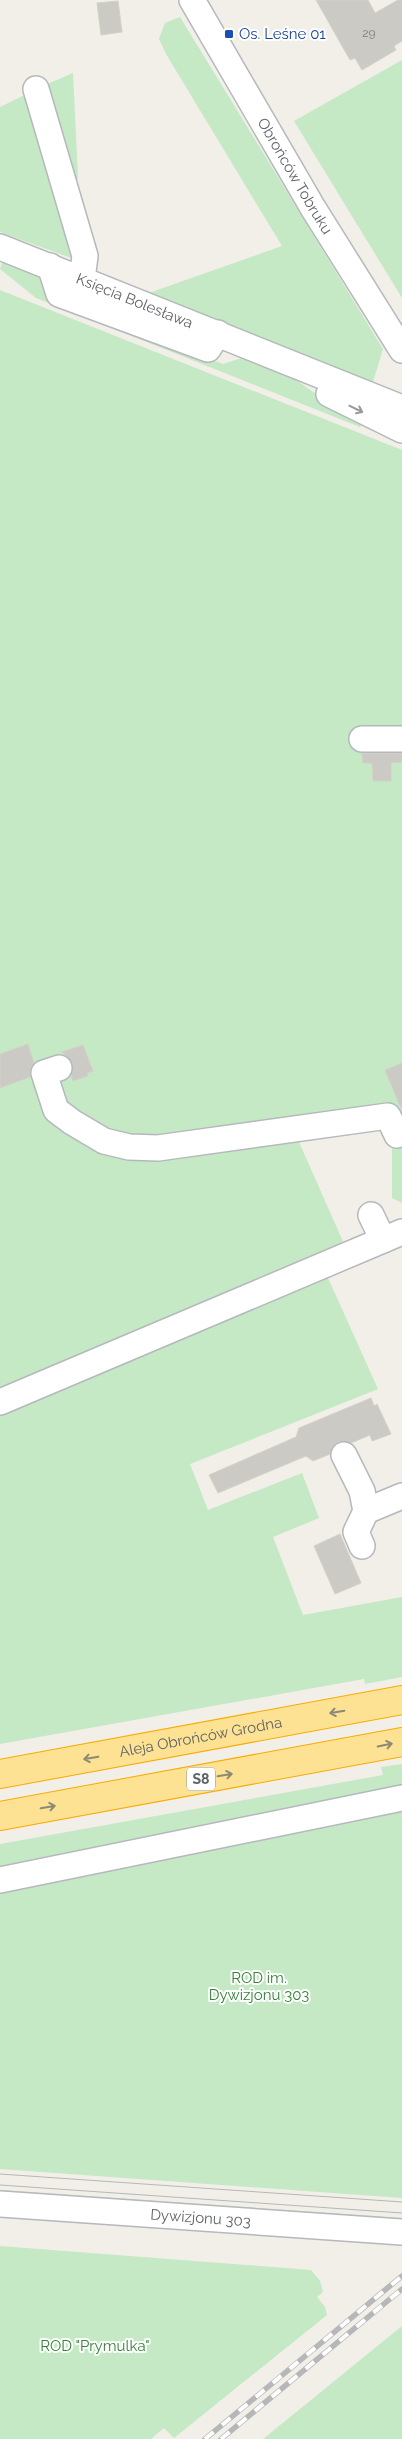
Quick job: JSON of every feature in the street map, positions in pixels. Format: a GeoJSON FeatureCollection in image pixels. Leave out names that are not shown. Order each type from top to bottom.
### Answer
{"type":"FeatureCollection","features":[{"type":"Feature","properties":{"kind":"highway","name":"Aleja Obrońców Grodna"},"geometry":{"type":"LineString","coordinates":[[0,1774],[402,1700]]}},
{"type":"Feature","properties":{"kind":"highway","name":"S8"},"geometry":{"type":"LineString","coordinates":[[0,1816],[402,1742]]}},
{"type":"Feature","properties":{"kind":"street","name":"Obrońców Tobruku"},"geometry":{"type":"LineString","coordinates":[[192,0],[304,192],[402,350]]}},
{"type":"Feature","properties":{"kind":"street"},"geometry":{"type":"LineString","coordinates":[[36,88],[85,256],[82,279]]}},
{"type":"Feature","properties":{"kind":"street","name":"Księcia Bolesława"},"geometry":{"type":"LineString","coordinates":[[0,246],[402,408]]}},
{"type":"Feature","properties":{"kind":"street"},"geometry":{"type":"LineString","coordinates":[[50,266],[59,294],[208,349],[218,333]]}},
{"type":"Feature","properties":{"kind":"street","name":"Księcia Bolesława"},"geometry":{"type":"LineString","coordinates":[[270,356],[343,402],[402,430]]}},
{"type":"Feature","properties":{"kind":"street"},"geometry":{"type":"LineString","coordinates":[[362,739],[402,739]]}},
{"type":"Feature","properties":{"kind":"street"},"geometry":{"type":"LineString","coordinates":[[59,1068],[44,1073],[56,1110],[104,1141],[130,1147],[158,1148],[388,1116],[397,1135],[402,1133]]}},
{"type":"Feature","properties":{"kind":"street"},"geometry":{"type":"LineString","coordinates":[[0,1402],[392,1236],[371,1215]]}},
{"type":"Feature","properties":{"kind":"street"},"geometry":{"type":"LineString","coordinates":[[344,1455],[362,1491],[366,1511],[356,1532],[362,1546]]}},
{"type":"Feature","properties":{"kind":"street"},"geometry":{"type":"LineString","coordinates":[[366,1511],[402,1496]]}},
{"type":"Feature","properties":{"kind":"street"},"geometry":{"type":"LineString","coordinates":[[0,1880],[402,1798]]}},
{"type":"Feature","properties":{"kind":"street","name":"Dywizjonu 303"},"geometry":{"type":"LineString","coordinates":[[0,2204],[402,2232]]}},
{"type":"Feature","properties":{"kind":"green space"},"geometry":{"type":"Polygon","coordinates":[[[180,17],[383,349],[373,382],[146,294],[282,246],[166,54],[159,39],[165,23],[180,17]]]}},
{"type":"Feature","properties":{"kind":"green space"},"geometry":{"type":"Polygon","coordinates":[[[402,60],[402,298],[294,121],[402,60]]]}},
{"type":"Feature","properties":{"kind":"green space"},"geometry":{"type":"Polygon","coordinates":[[[73,73],[78,178],[75,183],[45,85],[73,73]]]}},
{"type":"Feature","properties":{"kind":"green space"},"geometry":{"type":"Polygon","coordinates":[[[31,92],[80,257],[71,258],[0,232],[0,107],[31,92]]]}},
{"type":"Feature","properties":{"kind":"green space"},"geometry":{"type":"Polygon","coordinates":[[[4,258],[43,273],[56,297],[223,364],[251,355],[280,369],[348,416],[363,421],[360,427],[36,298],[0,269],[4,258]]]}},
{"type":"Feature","properties":{"kind":"green space"},"geometry":{"type":"Polygon","coordinates":[[[0,290],[402,450],[402,1203],[392,1198],[392,1139],[376,1110],[291,1124],[345,1246],[319,1258],[378,1389],[190,1464],[208,1510],[302,1473],[319,1518],[273,1537],[303,1615],[402,1597],[402,1677],[365,1684],[364,1679],[0,1744],[0,290]]]}},
{"type":"Feature","properties":{"kind":"green space"},"geometry":{"type":"Polygon","coordinates":[[[402,1764],[402,1792],[0,1875],[0,1844],[383,1775],[381,1767],[402,1764]]]}},
{"type":"Feature","properties":{"kind":"green space","name":"ROD im. Dywizjonu 303"},"geometry":{"type":"Polygon","coordinates":[[[402,1804],[402,2198],[0,2169],[0,1886],[402,1804]]]}},
{"type":"Feature","properties":{"kind":"green space"},"geometry":{"type":"Polygon","coordinates":[[[0,2190],[402,2218],[402,2222],[0,2195],[0,2190]]]}},
{"type":"Feature","properties":{"kind":"green space","name":"ROD \"Prymulka\""},"geometry":{"type":"Polygon","coordinates":[[[0,2246],[311,2270],[320,2281],[323,2292],[317,2297],[325,2307],[327,2315],[174,2438],[164,2428],[151,2439],[0,2439],[0,2246]]]}},
{"type":"Feature","properties":{"kind":"green space"},"geometry":{"type":"Polygon","coordinates":[[[402,2326],[402,2439],[263,2439],[402,2326]]]}},
{"type":"Feature","properties":{"kind":"building"},"geometry":{"type":"Polygon","coordinates":[[[316,0],[368,0],[375,13],[398,0],[402,0],[402,41],[394,46],[396,50],[362,70],[355,58],[350,60],[316,0]]]}},
{"type":"Feature","properties":{"kind":"building"},"geometry":{"type":"Polygon","coordinates":[[[118,1],[122,32],[101,35],[97,3],[118,1]]]}},
{"type":"Feature","properties":{"kind":"building"},"geometry":{"type":"Polygon","coordinates":[[[362,753],[402,753],[402,762],[391,763],[391,781],[373,781],[372,763],[363,763],[362,753]]]}},
{"type":"Feature","properties":{"kind":"building"},"geometry":{"type":"Polygon","coordinates":[[[28,1044],[34,1063],[30,1070],[30,1077],[0,1088],[0,1054],[28,1044]]]}},
{"type":"Feature","properties":{"kind":"building"},"geometry":{"type":"Polygon","coordinates":[[[83,1045],[93,1071],[87,1073],[88,1076],[73,1081],[71,1075],[72,1063],[62,1052],[83,1045]]]}},
{"type":"Feature","properties":{"kind":"building"},"geometry":{"type":"Polygon","coordinates":[[[402,1063],[402,1111],[385,1070],[402,1063]]]}},
{"type":"Feature","properties":{"kind":"building"},"geometry":{"type":"Polygon","coordinates":[[[371,1398],[374,1406],[377,1404],[391,1434],[372,1441],[370,1435],[351,1443],[338,1442],[332,1447],[330,1454],[313,1461],[306,1456],[218,1493],[209,1475],[296,1437],[299,1428],[371,1398]]]}},
{"type":"Feature","properties":{"kind":"building"},"geometry":{"type":"Polygon","coordinates":[[[340,1534],[361,1583],[335,1594],[314,1546],[340,1534]]]}},
{"type":"Feature","properties":{"kind":"tram line"},"geometry":{"type":"LineString","coordinates":[[0,2174],[402,2202]]}},
{"type":"Feature","properties":{"kind":"tram line"},"geometry":{"type":"LineString","coordinates":[[0,2185],[402,2213]]}},
{"type":"Feature","properties":{"kind":"railway"},"geometry":{"type":"LineString","coordinates":[[205,2439],[402,2276]]}},
{"type":"Feature","properties":{"kind":"railway"},"geometry":{"type":"LineString","coordinates":[[221,2439],[402,2289]]}},
{"type":"Feature","properties":{"kind":"place","name":"Os. Leśne 01"},"geometry":{"type":"Point","coordinates":[229,34]}}]}
